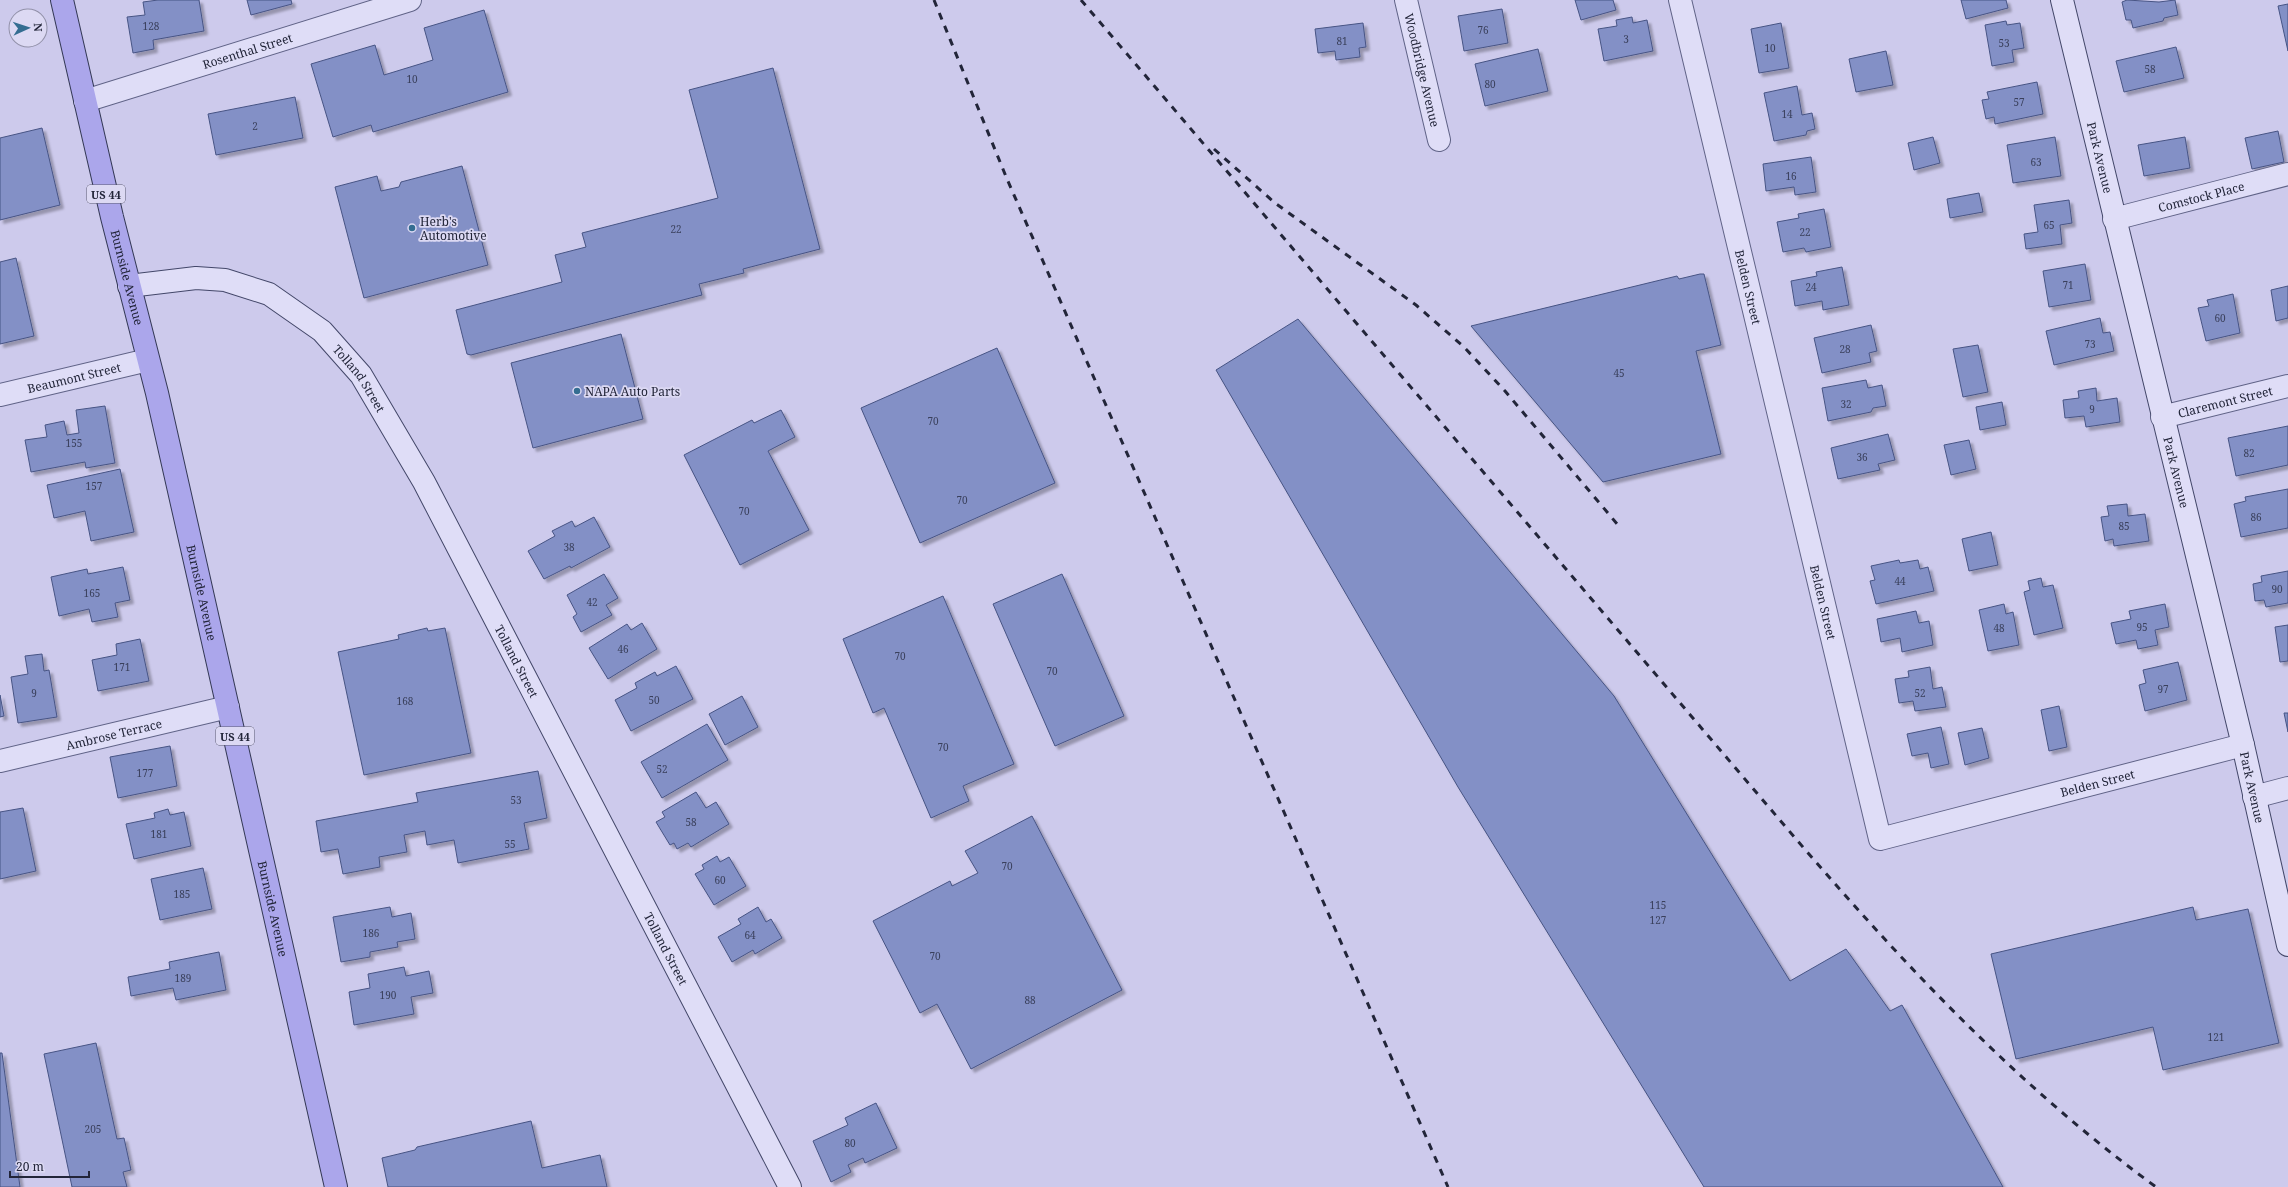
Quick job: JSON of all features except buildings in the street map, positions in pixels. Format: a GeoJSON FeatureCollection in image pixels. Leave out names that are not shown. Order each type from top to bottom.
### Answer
{"type":"FeatureCollection","features":[{"type":"Feature","properties":{"kind":"main road","name":"Burnside Avenue"},"geometry":{"type":"LineString","coordinates":[[62,0],[129,286],[148,360],[336,1187]]}},
{"type":"Feature","properties":{"kind":"street","name":"Rosenthal Street"},"geometry":{"type":"LineString","coordinates":[[85,101],[410,0]]}},
{"type":"Feature","properties":{"kind":"street","name":"Woodbridge Avenue"},"geometry":{"type":"LineString","coordinates":[[1406,0],[1439,140]]}},
{"type":"Feature","properties":{"kind":"street","name":"Belden Street"},"geometry":{"type":"LineString","coordinates":[[1680,0],[1880,839],[2243,745]]}},
{"type":"Feature","properties":{"kind":"street","name":"Park Avenue"},"geometry":{"type":"LineString","coordinates":[[2062,0],[2162,417],[2243,745],[2288,945]]}},
{"type":"Feature","properties":{"kind":"street","name":"Comstock Place"},"geometry":{"type":"LineString","coordinates":[[2114,219],[2288,174]]}},
{"type":"Feature","properties":{"kind":"street","name":"Tolland Street"},"geometry":{"type":"LineString","coordinates":[[129,286],[196,278],[225,280],[269,294],[322,331],[361,375],[424,482],[790,1187]]}},
{"type":"Feature","properties":{"kind":"street","name":"Beaumont Street"},"geometry":{"type":"LineString","coordinates":[[0,395],[148,360]]}},
{"type":"Feature","properties":{"kind":"street","name":"Claremont Street"},"geometry":{"type":"LineString","coordinates":[[2162,417],[2288,386]]}},
{"type":"Feature","properties":{"kind":"street","name":"Ambrose Terrace"},"geometry":{"type":"LineString","coordinates":[[0,761],[228,707]]}},
{"type":"Feature","properties":{"kind":"street"},"geometry":{"type":"LineString","coordinates":[[2254,796],[2288,788]]}},
{"type":"Feature","properties":{"kind":"railway"},"geometry":{"type":"LineString","coordinates":[[934,0],[1007,179],[1448,1187]]}},
{"type":"Feature","properties":{"kind":"railway"},"geometry":{"type":"LineString","coordinates":[[1081,0],[1796,839],[1880,934],[1966,1024],[2011,1067],[2105,1148],[2156,1187]]}},
{"type":"Feature","properties":{"kind":"railway"},"geometry":{"type":"LineString","coordinates":[[1214,149],[1275,203],[1416,305],[1464,347],[1505,391],[1618,525]]}},
{"type":"Feature","properties":{"kind":"place","name":"Herb's Automotive"},"geometry":{"type":"Point","coordinates":[412,228]}},
{"type":"Feature","properties":{"kind":"place","name":"NAPA Auto Parts"},"geometry":{"type":"Point","coordinates":[577,391]}}]}
